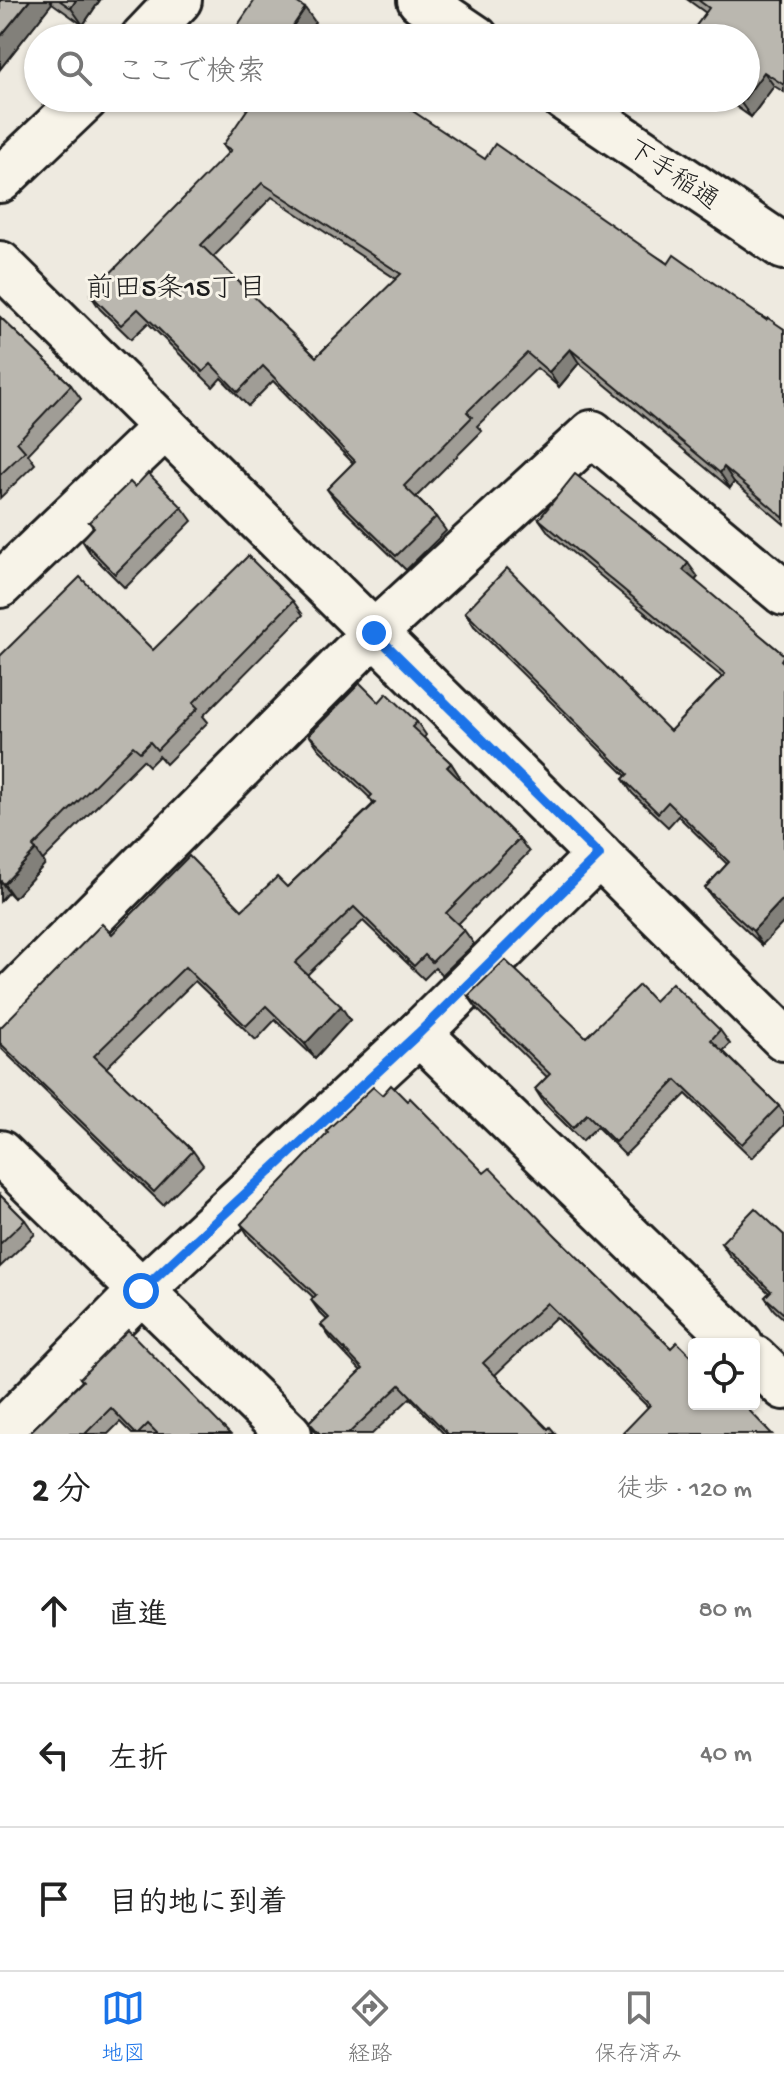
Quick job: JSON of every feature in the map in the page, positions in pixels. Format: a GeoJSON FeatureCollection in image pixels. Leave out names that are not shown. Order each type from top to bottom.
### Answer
{"type":"FeatureCollection","features":[{"type":"Feature","properties":{"kind":"street"},"geometry":{"type":"LineString","coordinates":[[156,24],[179,0]]}},
{"type":"Feature","properties":{"kind":"street"},"geometry":{"type":"LineString","coordinates":[[420,0],[455,24]]}},
{"type":"Feature","properties":{"kind":"street"},"geometry":{"type":"LineString","coordinates":[[0,180],[71,112]]}},
{"type":"Feature","properties":{"kind":"street","name":"下手稲通"},"geometry":{"type":"LineString","coordinates":[[585,112],[784,247]]}},
{"type":"Feature","properties":{"kind":"street"},"geometry":{"type":"LineString","coordinates":[[0,264],[784,1038]]}},
{"type":"Feature","properties":{"kind":"street"},"geometry":{"type":"LineString","coordinates":[[0,585],[165,427]]}},
{"type":"Feature","properties":{"kind":"street"},"geometry":{"type":"LineString","coordinates":[[0,1009],[374,633],[592,433],[784,593]]}},
{"type":"Feature","properties":{"kind":"street"},"geometry":{"type":"LineString","coordinates":[[0,1434],[141,1291],[419,1033],[599,855]]}},
{"type":"Feature","properties":{"kind":"street"},"geometry":{"type":"LineString","coordinates":[[419,1033],[734,1338]]}},
{"type":"Feature","properties":{"kind":"street"},"geometry":{"type":"LineString","coordinates":[[0,1153],[289,1434]]}},
{"type":"Feature","properties":{"kind":"street"},"geometry":{"type":"LineString","coordinates":[[760,1364],[784,1387]]}},
{"type":"Feature","properties":{"kind":"building"},"geometry":{"type":"Polygon","coordinates":[[[0,0],[30,0],[0,37],[0,0]]]}},
{"type":"Feature","properties":{"kind":"building"},"geometry":{"type":"Polygon","coordinates":[[[59,0],[76,0],[71,8],[59,0]]]}},
{"type":"Feature","properties":{"kind":"building"},"geometry":{"type":"Polygon","coordinates":[[[255,0],[293,0],[305,8],[294,24],[239,24],[255,0]]]}},
{"type":"Feature","properties":{"kind":"building"},"geometry":{"type":"Polygon","coordinates":[[[698,0],[784,0],[784,85],[764,72],[760,78],[760,24],[697,24],[709,8],[698,0]]]}},
{"type":"Feature","properties":{"kind":"building"},"geometry":{"type":"Polygon","coordinates":[[[245,112],[414,112],[485,159],[495,144],[668,264],[674,255],[766,320],[768,318],[784,329],[784,518],[724,467],[720,473],[570,349],[549,372],[527,353],[467,412],[472,417],[404,486],[436,517],[396,556],[327,489],[355,461],[263,366],[238,392],[211,364],[203,372],[138,309],[121,325],[90,294],[231,150],[223,145],[245,112]],[[262,183],[201,245],[316,357],[401,274],[262,183]]]}},
{"type":"Feature","properties":{"kind":"building"},"geometry":{"type":"Polygon","coordinates":[[[0,317],[71,385],[17,442],[25,451],[0,475],[0,317]]]}},
{"type":"Feature","properties":{"kind":"building"},"geometry":{"type":"Polygon","coordinates":[[[148,473],[182,507],[115,574],[82,540],[94,527],[89,522],[130,482],[135,487],[148,473]]]}},
{"type":"Feature","properties":{"kind":"building"},"geometry":{"type":"Polygon","coordinates":[[[575,474],[688,563],[683,570],[784,655],[781,660],[784,663],[784,902],[782,900],[753,931],[705,888],[729,862],[668,802],[658,813],[623,779],[628,774],[465,612],[507,568],[670,731],[725,674],[539,519],[575,474]]]}},
{"type":"Feature","properties":{"kind":"building"},"geometry":{"type":"Polygon","coordinates":[[[248,556],[293,601],[193,703],[198,708],[157,750],[150,742],[140,752],[133,746],[33,847],[36,850],[4,884],[0,880],[0,656],[80,577],[153,650],[248,556]]]}},
{"type":"Feature","properties":{"kind":"building"},"geometry":{"type":"Polygon","coordinates":[[[360,683],[379,702],[387,693],[417,722],[412,727],[451,763],[447,767],[519,839],[446,913],[464,930],[432,962],[425,955],[414,966],[354,907],[295,963],[341,1006],[305,1044],[266,1006],[246,1026],[185,967],[94,1056],[193,1151],[154,1192],[0,1043],[0,1028],[102,924],[112,934],[189,856],[242,910],[277,877],[287,887],[375,803],[369,798],[372,795],[309,735],[360,683]]]}},
{"type":"Feature","properties":{"kind":"building"},"geometry":{"type":"Polygon","coordinates":[[[505,960],[586,1037],[639,985],[654,1001],[672,983],[720,1030],[711,1040],[779,1106],[742,1144],[676,1080],[615,1142],[587,1114],[573,1128],[535,1089],[550,1074],[468,996],[505,960]]]}},
{"type":"Feature","properties":{"kind":"building"},"geometry":{"type":"Polygon","coordinates":[[[391,1085],[407,1101],[410,1098],[484,1173],[490,1168],[671,1348],[677,1342],[688,1353],[688,1410],[749,1410],[772,1434],[622,1434],[650,1405],[547,1303],[483,1363],[556,1434],[448,1434],[400,1385],[348,1434],[320,1434],[309,1422],[363,1369],[321,1325],[329,1318],[311,1300],[316,1295],[241,1224],[328,1133],[326,1131],[373,1087],[382,1095],[391,1085]]]}},
{"type":"Feature","properties":{"kind":"building"},"geometry":{"type":"Polygon","coordinates":[[[0,1195],[25,1220],[0,1244],[0,1195]]]}},
{"type":"Feature","properties":{"kind":"building"},"geometry":{"type":"Polygon","coordinates":[[[755,1208],[784,1235],[784,1314],[765,1297],[771,1291],[721,1243],[755,1208]]]}},
{"type":"Feature","properties":{"kind":"building"},"geometry":{"type":"Polygon","coordinates":[[[128,1330],[230,1434],[158,1434],[148,1424],[136,1434],[111,1408],[85,1434],[28,1434],[83,1381],[80,1378],[128,1330]]]}},
{"type":"Feature","properties":{"kind":"district","name":"前田5条15丁目"},"geometry":{"type":"Point","coordinates":[176,286]}},
{"type":"Feature","properties":{"kind":"route"},"geometry":{"type":"LineString","coordinates":[[141,1291],[419,1033],[599,855],[374,633]]}}]}
